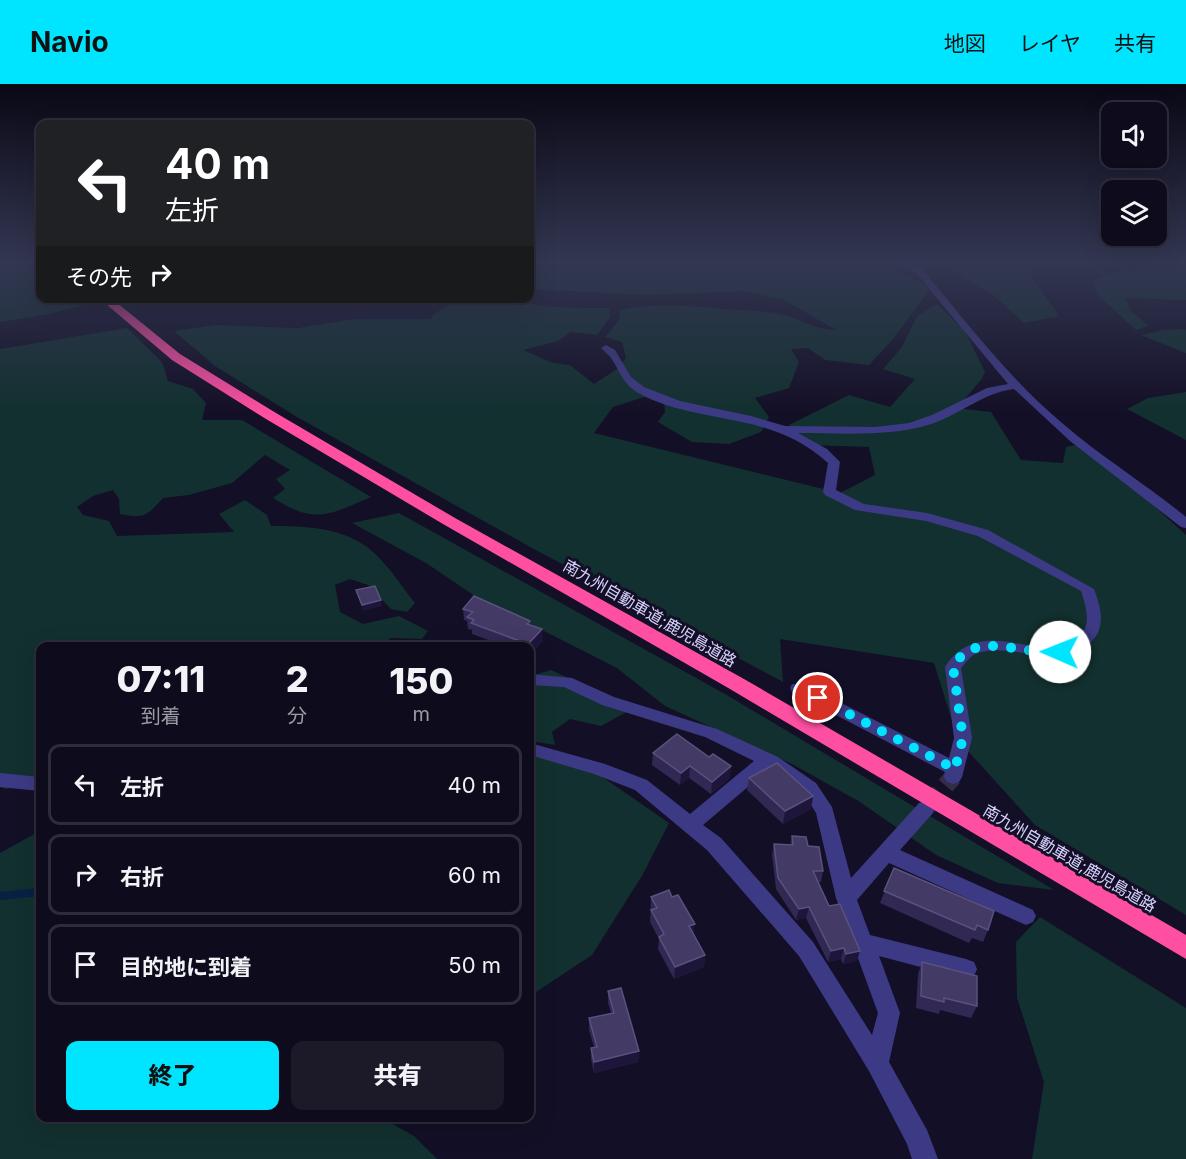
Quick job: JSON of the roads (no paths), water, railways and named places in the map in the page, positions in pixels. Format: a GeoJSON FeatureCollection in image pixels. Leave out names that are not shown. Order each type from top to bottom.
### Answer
{"type":"FeatureCollection","features":[{"type":"Feature","properties":{"kind":"highway","name":"南九州自動車道;鹿児島道路"},"geometry":{"type":"LineString","coordinates":[[121,312],[176,357],[271,416],[439,515],[737,684],[1186,948]]}},
{"type":"Feature","properties":{"kind":"street"},"geometry":{"type":"LineString","coordinates":[[953,312],[1014,386],[1059,428],[1161,501],[1186,524]]}},
{"type":"Feature","properties":{"kind":"street"},"geometry":{"type":"LineString","coordinates":[[606,348],[614,352],[624,377],[639,388],[676,405],[747,417],[787,431],[823,452],[834,462],[829,492],[841,500],[877,512],[927,517],[983,532],[1087,589],[1096,615],[1090,637],[1072,650],[1048,654],[997,646],[974,648],[964,653],[953,667],[963,738],[954,773],[798,688]]}},
{"type":"Feature","properties":{"kind":"street"},"geometry":{"type":"LineString","coordinates":[[787,431],[788,429],[895,430],[950,412],[997,387],[1014,386]]}},
{"type":"Feature","properties":{"kind":"street"},"geometry":{"type":"LineString","coordinates":[[534,680],[566,682],[608,701],[711,733],[768,760],[810,788],[825,812],[846,898],[889,1013],[877,1063]]}},
{"type":"Feature","properties":{"kind":"street"},"geometry":{"type":"LineString","coordinates":[[534,750],[599,769],[641,785],[714,844],[806,950],[877,1063],[918,1139],[925,1159]]}},
{"type":"Feature","properties":{"kind":"street"},"geometry":{"type":"LineString","coordinates":[[690,825],[768,760]]}},
{"type":"Feature","properties":{"kind":"street"},"geometry":{"type":"LineString","coordinates":[[0,780],[36,784]]}},
{"type":"Feature","properties":{"kind":"street"},"geometry":{"type":"LineString","coordinates":[[846,898],[926,808]]}},
{"type":"Feature","properties":{"kind":"street"},"geometry":{"type":"LineString","coordinates":[[886,853],[1026,916]]}},
{"type":"Feature","properties":{"kind":"street"},"geometry":{"type":"LineString","coordinates":[[863,943],[966,969]]}},
{"type":"Feature","properties":{"kind":"waterway"},"geometry":{"type":"LineString","coordinates":[[0,896],[36,892]]}},
{"type":"Feature","properties":{"kind":"waterway"},"geometry":{"type":"LineString","coordinates":[[27,893],[36,892]]}},
{"type":"Feature","properties":{"kind":"tunnel"},"geometry":{"type":"LineString","coordinates":[[928,806],[953,777]]}}]}
